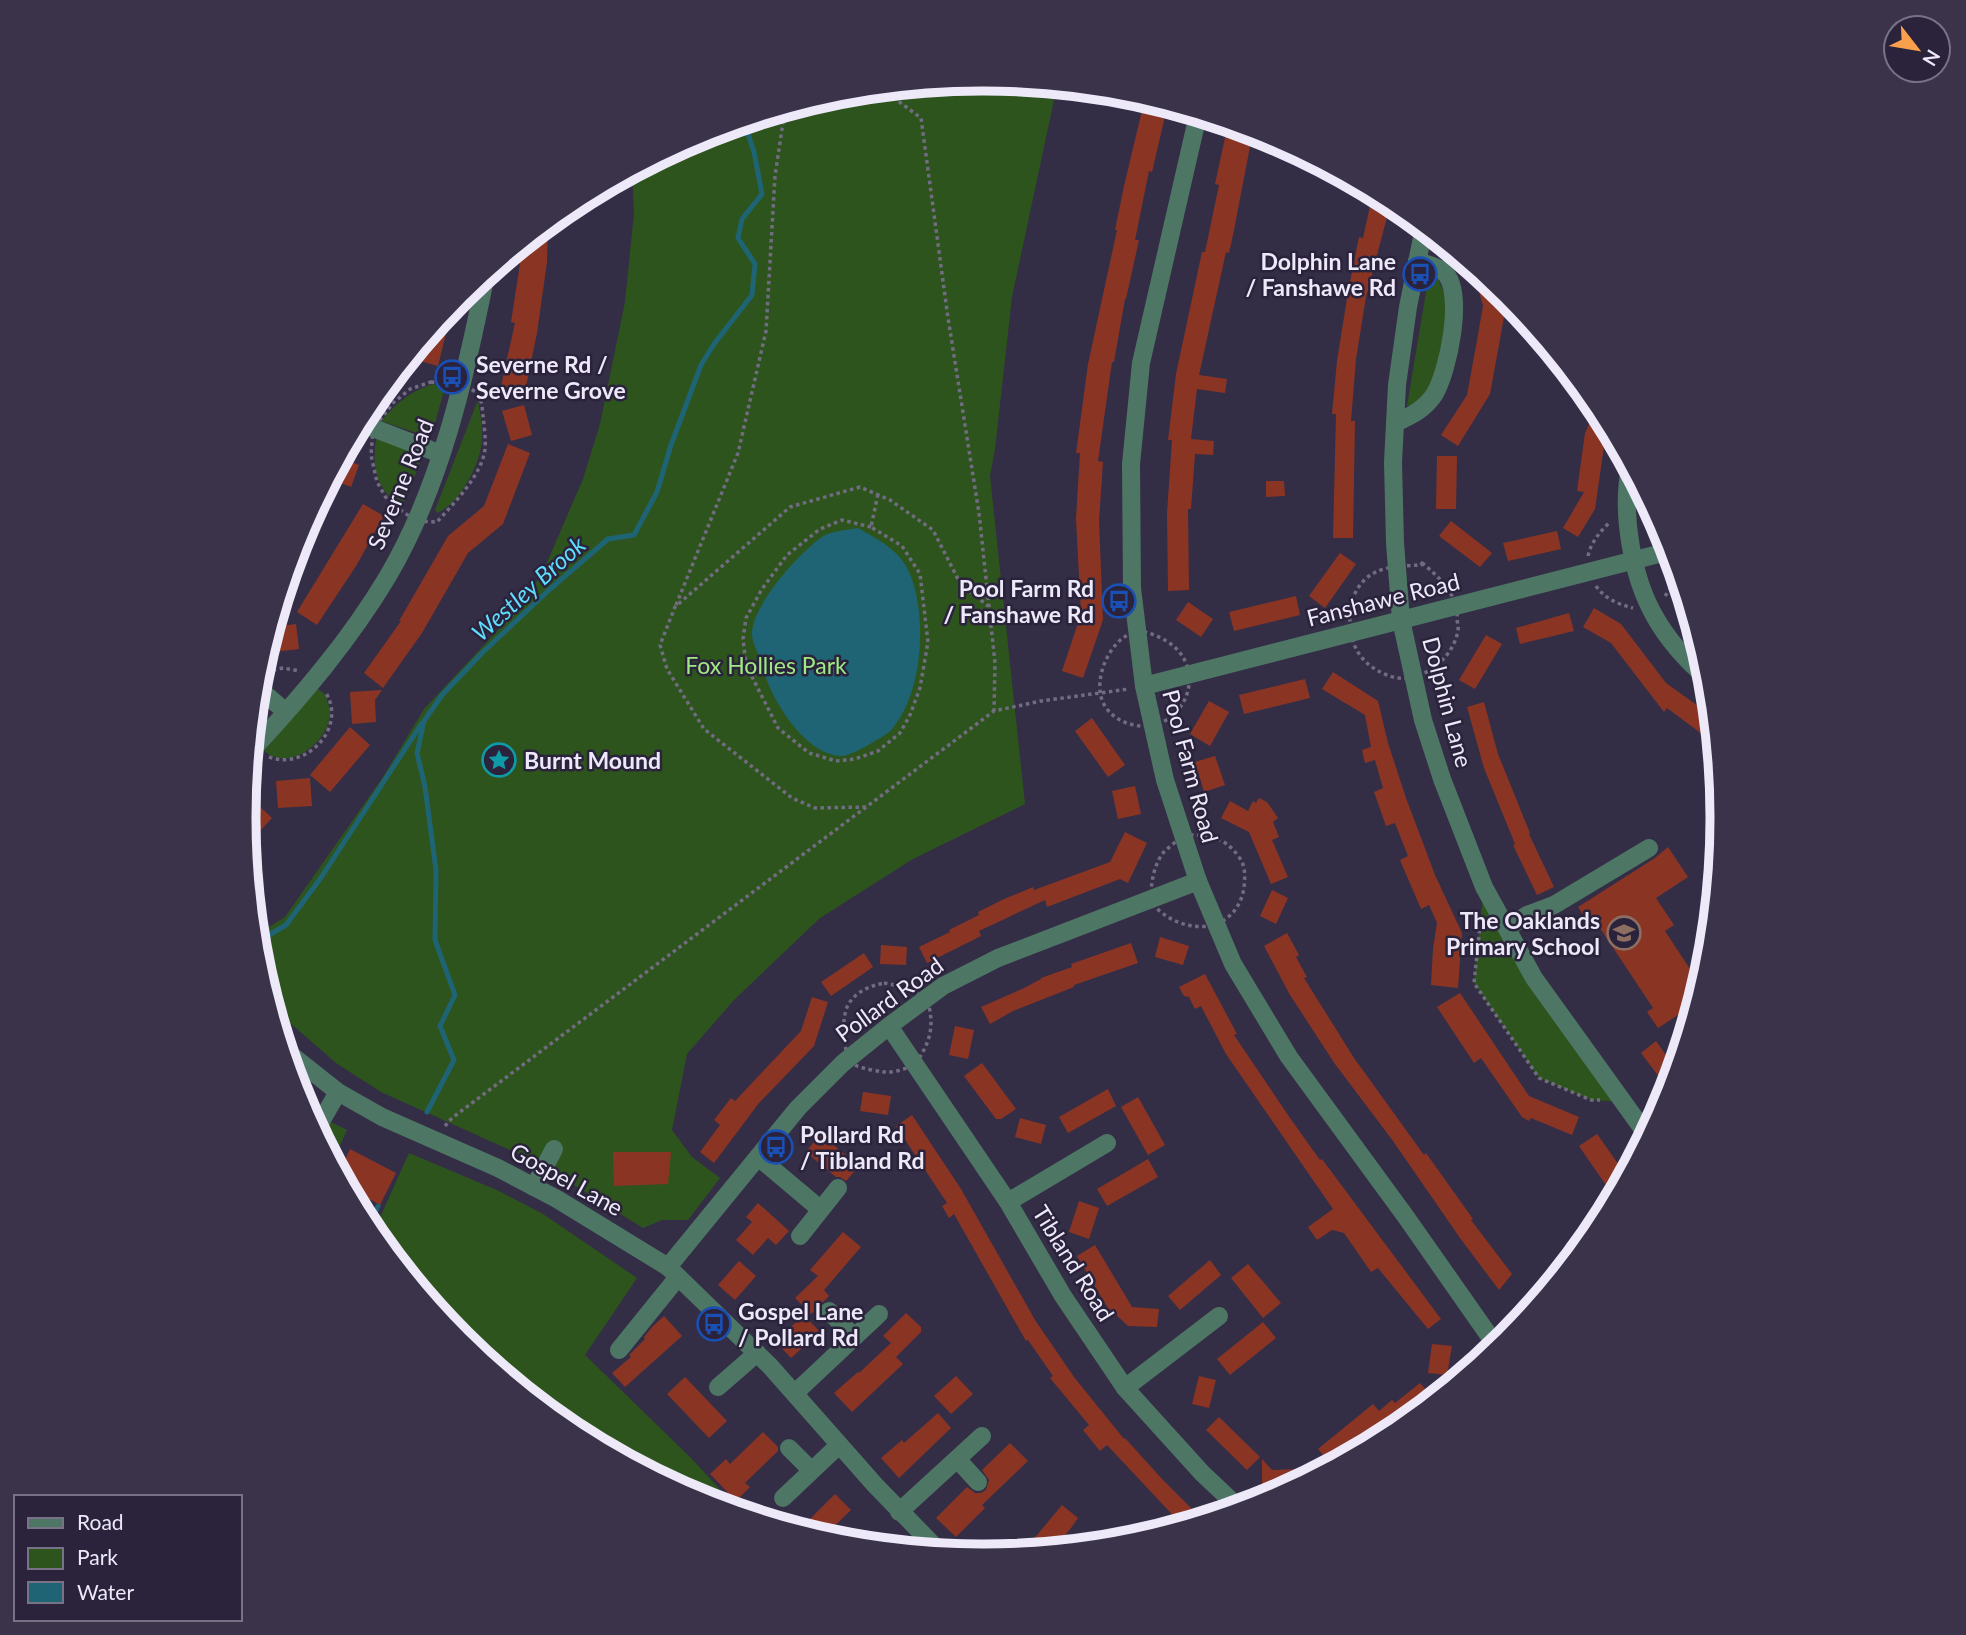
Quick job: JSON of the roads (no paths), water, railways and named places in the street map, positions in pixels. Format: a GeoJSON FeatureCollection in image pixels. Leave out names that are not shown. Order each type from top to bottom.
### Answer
{"type":"FeatureCollection","features":[{"type":"Feature","properties":{"kind":"street","name":"Pool Farm Road"},"geometry":{"type":"LineString","coordinates":[[1196,124],[1142,363],[1131,464],[1132,588],[1144,686],[1165,780],[1198,881],[1233,964],[1289,1057],[1490,1337]]}},
{"type":"Feature","properties":{"kind":"street","name":"Dolphin Lane"},"geometry":{"type":"LineString","coordinates":[[1422,239],[1408,307],[1397,385],[1393,462],[1401,620],[1423,720],[1441,779],[1484,887],[1534,978],[1641,1126]]}},
{"type":"Feature","properties":{"kind":"street"},"geometry":{"type":"LineString","coordinates":[[1395,423],[1418,413],[1434,395],[1446,366],[1453,335],[1454,304],[1450,280],[1442,270],[1418,261]]}},
{"type":"Feature","properties":{"kind":"street","name":"Severne Road"},"geometry":{"type":"LineString","coordinates":[[261,740],[316,679],[356,626],[389,575],[416,521],[463,385],[482,291]]}},
{"type":"Feature","properties":{"kind":"street"},"geometry":{"type":"LineString","coordinates":[[370,428],[441,454]]}},
{"type":"Feature","properties":{"kind":"street"},"geometry":{"type":"LineString","coordinates":[[1629,484],[1627,501],[1633,560],[1655,617],[1693,665]]}},
{"type":"Feature","properties":{"kind":"street","name":"Fanshawe Road"},"geometry":{"type":"LineString","coordinates":[[1144,686],[1659,554]]}},
{"type":"Feature","properties":{"kind":"street"},"geometry":{"type":"LineString","coordinates":[[268,689],[286,712]]}},
{"type":"Feature","properties":{"kind":"street"},"geometry":{"type":"LineString","coordinates":[[1507,928],[1527,915],[1554,905],[1649,848]]}},
{"type":"Feature","properties":{"kind":"street","name":"Pollard Road"},"geometry":{"type":"LineString","coordinates":[[619,1350],[758,1157],[798,1108],[843,1063],[888,1026],[943,986],[998,958],[1198,881]]}},
{"type":"Feature","properties":{"kind":"street","name":"Tibland Road"},"geometry":{"type":"LineString","coordinates":[[888,1026],[1008,1202],[1063,1296],[1125,1388],[1202,1474],[1230,1500]]}},
{"type":"Feature","properties":{"kind":"street","name":"Gospel Lane"},"geometry":{"type":"LineString","coordinates":[[299,1061],[338,1092],[382,1117],[534,1186],[673,1272],[757,1353],[899,1512],[929,1542]]}},
{"type":"Feature","properties":{"kind":"street"},"geometry":{"type":"LineString","coordinates":[[322,1119],[338,1092]]}},
{"type":"Feature","properties":{"kind":"street"},"geometry":{"type":"LineString","coordinates":[[1008,1202],[1107,1143]]}},
{"type":"Feature","properties":{"kind":"street"},"geometry":{"type":"LineString","coordinates":[[534,1186],[554,1149]]}},
{"type":"Feature","properties":{"kind":"street"},"geometry":{"type":"LineString","coordinates":[[758,1157],[820,1209]]}},
{"type":"Feature","properties":{"kind":"street"},"geometry":{"type":"LineString","coordinates":[[800,1236],[838,1188]]}},
{"type":"Feature","properties":{"kind":"street"},"geometry":{"type":"LineString","coordinates":[[830,1311],[854,1337]]}},
{"type":"Feature","properties":{"kind":"street"},"geometry":{"type":"LineString","coordinates":[[795,1393],[879,1314]]}},
{"type":"Feature","properties":{"kind":"street"},"geometry":{"type":"LineString","coordinates":[[1125,1388],[1219,1316]]}},
{"type":"Feature","properties":{"kind":"street"},"geometry":{"type":"LineString","coordinates":[[718,1387],[757,1353]]}},
{"type":"Feature","properties":{"kind":"street"},"geometry":{"type":"LineString","coordinates":[[899,1512],[982,1436]]}},
{"type":"Feature","properties":{"kind":"street"},"geometry":{"type":"LineString","coordinates":[[783,1498],[839,1445]]}},
{"type":"Feature","properties":{"kind":"street"},"geometry":{"type":"LineString","coordinates":[[789,1448],[811,1470]]}},
{"type":"Feature","properties":{"kind":"street"},"geometry":{"type":"LineString","coordinates":[[958,1460],[978,1482]]}},
{"type":"Feature","properties":{"kind":"water"},"geometry":{"type":"Polygon","coordinates":[[[858,528],[894,551],[909,572],[919,609],[919,653],[910,695],[892,729],[864,748],[841,756],[819,749],[792,724],[771,690],[752,634],[754,622],[768,595],[801,555],[826,535],[858,528]]]}},
{"type":"Feature","properties":{"kind":"waterway","name":"Westley Brook"},"geometry":{"type":"LineString","coordinates":[[427,1112],[454,1060],[440,1026],[455,995],[435,940],[436,870],[425,787],[417,753],[424,721],[442,695],[482,653],[549,590],[608,539],[634,535],[657,492],[671,445],[701,365],[752,295],[755,264],[738,238],[742,219],[762,194],[747,131]]}},
{"type":"Feature","properties":{"kind":"waterway"},"geometry":{"type":"LineString","coordinates":[[267,936],[286,925],[320,879],[422,723]]}},
{"type":"Feature","properties":{"kind":"waterway","name":"Westley Brook"},"geometry":{"type":"LineString","coordinates":[[374,1214],[378,1206]]}},
{"type":"Feature","properties":{"kind":"place","name":"Dolphin Lane / Fanshawe Rd"},"geometry":{"type":"Point","coordinates":[1420,274]}},
{"type":"Feature","properties":{"kind":"place","name":"Severne Rd / Severne Grove"},"geometry":{"type":"Point","coordinates":[452,377]}},
{"type":"Feature","properties":{"kind":"place","name":"Pool Farm Rd / Fanshawe Rd"},"geometry":{"type":"Point","coordinates":[1119,601]}},
{"type":"Feature","properties":{"kind":"place","name":"Burnt Mound"},"geometry":{"type":"Point","coordinates":[499,760]}},
{"type":"Feature","properties":{"kind":"place","name":"The Oaklands Primary School"},"geometry":{"type":"Point","coordinates":[1624,933]}},
{"type":"Feature","properties":{"kind":"place","name":"Pollard Rd / Tibland Rd"},"geometry":{"type":"Point","coordinates":[776,1147]}},
{"type":"Feature","properties":{"kind":"place","name":"Gospel Lane / Pollard Rd"},"geometry":{"type":"Point","coordinates":[714,1324]}},
{"type":"Feature","properties":{"kind":"park label","name":"Fox Hollies Park"},"geometry":{"type":"Point","coordinates":[766,665]}}]}
